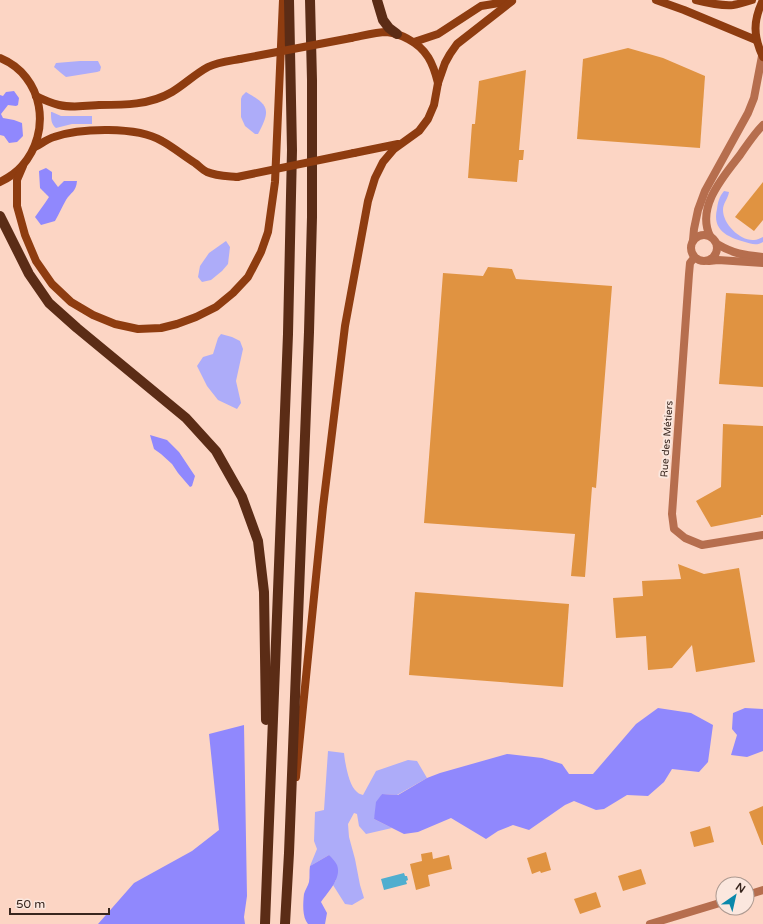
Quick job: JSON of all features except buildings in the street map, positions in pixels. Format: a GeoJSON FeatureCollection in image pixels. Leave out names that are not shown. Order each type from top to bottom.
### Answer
{"type":"FeatureCollection","features":[{"type":"Feature","properties":{"kind":"main road"},"geometry":{"type":"LineString","coordinates":[[0,58],[14,66],[24,75],[31,85],[39,106],[40,127],[38,137],[35,147],[23,166],[17,180],[17,206],[25,235],[36,261],[52,284],[71,302],[93,315],[115,324],[138,329],[161,328],[196,317],[216,307],[233,293],[248,277],[261,252],[268,232],[275,182],[284,0]]}},
{"type":"Feature","properties":{"kind":"main road"},"geometry":{"type":"LineString","coordinates":[[265,924],[288,334],[292,150],[289,0]]}},
{"type":"Feature","properties":{"kind":"main road"},"geometry":{"type":"LineString","coordinates":[[285,924],[310,324],[312,80],[310,0]]}},
{"type":"Feature","properties":{"kind":"main road"},"geometry":{"type":"LineString","coordinates":[[377,0],[383,20],[389,28],[397,34],[414,42],[425,53],[432,65],[438,83]]}},
{"type":"Feature","properties":{"kind":"main road"},"geometry":{"type":"LineString","coordinates":[[289,853],[323,507],[345,326],[368,201],[375,178],[383,162],[394,149],[419,131],[428,119],[434,105],[438,83],[448,58],[457,44],[514,0]]}},
{"type":"Feature","properties":{"kind":"main road"},"geometry":{"type":"LineString","coordinates":[[414,42],[438,34],[481,6],[514,0]]}},
{"type":"Feature","properties":{"kind":"main road"},"geometry":{"type":"LineString","coordinates":[[656,0],[756,40]]}},
{"type":"Feature","properties":{"kind":"main road"},"geometry":{"type":"LineString","coordinates":[[696,0],[715,4],[735,5],[752,0]]}},
{"type":"Feature","properties":{"kind":"main road"},"geometry":{"type":"LineString","coordinates":[[762,0],[755,25],[756,40],[763,56]]}},
{"type":"Feature","properties":{"kind":"main road"},"geometry":{"type":"LineString","coordinates":[[36,96],[58,105],[71,107],[128,105],[142,103],[155,100],[172,92],[207,68],[220,63],[377,33],[388,32],[397,34]]}},
{"type":"Feature","properties":{"kind":"main road"},"geometry":{"type":"LineString","coordinates":[[35,147],[53,137],[73,132],[121,130],[142,133],[161,140],[207,172],[221,176],[237,177],[384,148],[401,143]]}},
{"type":"Feature","properties":{"kind":"main road"},"geometry":{"type":"LineString","coordinates":[[0,182],[8,178],[23,166]]}},
{"type":"Feature","properties":{"kind":"main road"},"geometry":{"type":"LineString","coordinates":[[0,216],[29,274],[49,303],[186,418],[216,451],[242,497],[258,541],[264,592],[269,820]]}},
{"type":"Feature","properties":{"kind":"street"},"geometry":{"type":"LineString","coordinates":[[763,56],[754,98],[748,113],[705,191],[698,210],[690,249],[691,254],[698,261],[705,262],[718,260],[763,263]]}},
{"type":"Feature","properties":{"kind":"street"},"geometry":{"type":"LineString","coordinates":[[763,125],[715,190],[708,204],[706,216],[707,230],[717,244],[733,252],[763,257]]}},
{"type":"Feature","properties":{"kind":"street"},"geometry":{"type":"LineString","coordinates":[[693,240],[700,235],[710,236]]}},
{"type":"Feature","properties":{"kind":"street"},"geometry":{"type":"LineString","coordinates":[[709,261],[715,256],[717,244]]}},
{"type":"Feature","properties":{"kind":"street","name":"Rue des Métiers"},"geometry":{"type":"LineString","coordinates":[[694,258],[690,263],[689,274],[672,514],[674,529],[685,538],[702,545],[763,535]]}},
{"type":"Feature","properties":{"kind":"street"},"geometry":{"type":"LineString","coordinates":[[650,924],[715,904]]}},
{"type":"Feature","properties":{"kind":"shaded area"},"geometry":{"type":"Polygon","coordinates":[[[98,61],[101,67],[100,71],[66,77],[54,67],[56,63],[98,61]]]}},
{"type":"Feature","properties":{"kind":"shaded area"},"geometry":{"type":"Polygon","coordinates":[[[14,91],[19,98],[18,105],[8,105],[1,114],[3,118],[22,123],[23,136],[17,142],[9,143],[4,136],[0,135],[0,95],[3,96],[6,92],[14,91]]]}},
{"type":"Feature","properties":{"kind":"shaded area"},"geometry":{"type":"Polygon","coordinates":[[[246,92],[259,101],[266,109],[265,119],[258,134],[255,134],[245,126],[241,117],[241,99],[246,92]]]}},
{"type":"Feature","properties":{"kind":"shaded area"},"geometry":{"type":"Polygon","coordinates":[[[51,112],[61,116],[92,116],[92,124],[72,124],[56,128],[53,125],[51,112]]]}},
{"type":"Feature","properties":{"kind":"shaded area"},"geometry":{"type":"Polygon","coordinates":[[[46,168],[52,172],[52,179],[58,187],[64,181],[77,181],[74,190],[66,200],[55,221],[41,225],[35,217],[49,197],[40,188],[39,171],[46,168]]]}},
{"type":"Feature","properties":{"kind":"shaded area"},"geometry":{"type":"Polygon","coordinates":[[[724,191],[729,192],[723,210],[729,226],[743,238],[754,240],[763,237],[763,242],[754,244],[732,238],[722,232],[716,216],[719,200],[724,191]]]}},
{"type":"Feature","properties":{"kind":"shaded area"},"geometry":{"type":"Polygon","coordinates":[[[226,241],[230,247],[228,264],[211,280],[202,282],[198,277],[200,266],[209,253],[226,241]]]}},
{"type":"Feature","properties":{"kind":"shaded area"},"geometry":{"type":"Polygon","coordinates":[[[221,334],[240,341],[243,349],[236,381],[241,403],[237,409],[218,400],[207,386],[197,366],[203,357],[213,354],[218,338],[221,334]]]}},
{"type":"Feature","properties":{"kind":"shaded area"},"geometry":{"type":"Polygon","coordinates":[[[150,435],[167,440],[179,452],[195,476],[192,486],[190,487],[172,464],[154,449],[150,435]]]}},
{"type":"Feature","properties":{"kind":"shaded area"},"geometry":{"type":"Polygon","coordinates":[[[658,708],[691,713],[713,725],[708,762],[699,772],[672,769],[664,782],[648,796],[627,795],[604,809],[596,810],[574,801],[565,805],[529,830],[513,825],[498,831],[486,839],[451,818],[418,832],[404,834],[374,819],[376,802],[382,794],[398,795],[427,778],[440,773],[507,754],[542,758],[562,764],[569,774],[593,774],[636,724],[658,708]]]}},
{"type":"Feature","properties":{"kind":"shaded area"},"geometry":{"type":"Polygon","coordinates":[[[745,708],[763,709],[763,751],[747,757],[731,755],[737,735],[732,729],[733,713],[745,708]]]}},
{"type":"Feature","properties":{"kind":"shaded area"},"geometry":{"type":"Polygon","coordinates":[[[244,725],[247,896],[244,917],[245,924],[98,924],[134,883],[192,851],[219,830],[209,734],[244,725]]]}},
{"type":"Feature","properties":{"kind":"shaded area"},"geometry":{"type":"Polygon","coordinates":[[[328,751],[344,753],[346,768],[350,780],[354,789],[359,794],[363,795],[376,771],[408,760],[417,761],[427,778],[397,795],[382,794],[374,819],[392,828],[366,834],[359,826],[357,814],[354,813],[348,824],[349,837],[364,898],[352,905],[345,904],[333,885],[336,880],[329,855],[310,866],[317,849],[314,841],[315,812],[324,810],[328,751]]]}},
{"type":"Feature","properties":{"kind":"shaded area"},"geometry":{"type":"Polygon","coordinates":[[[329,855],[337,865],[338,875],[334,885],[321,902],[327,913],[325,924],[308,924],[303,910],[303,902],[304,894],[309,882],[310,866],[329,855]]]}},
{"type":"Feature","properties":{"kind":"shaded area"},"geometry":{"type":"Polygon","coordinates":[[[404,873],[405,876],[407,876],[407,884],[384,890],[381,879],[404,873]]]}}]}
